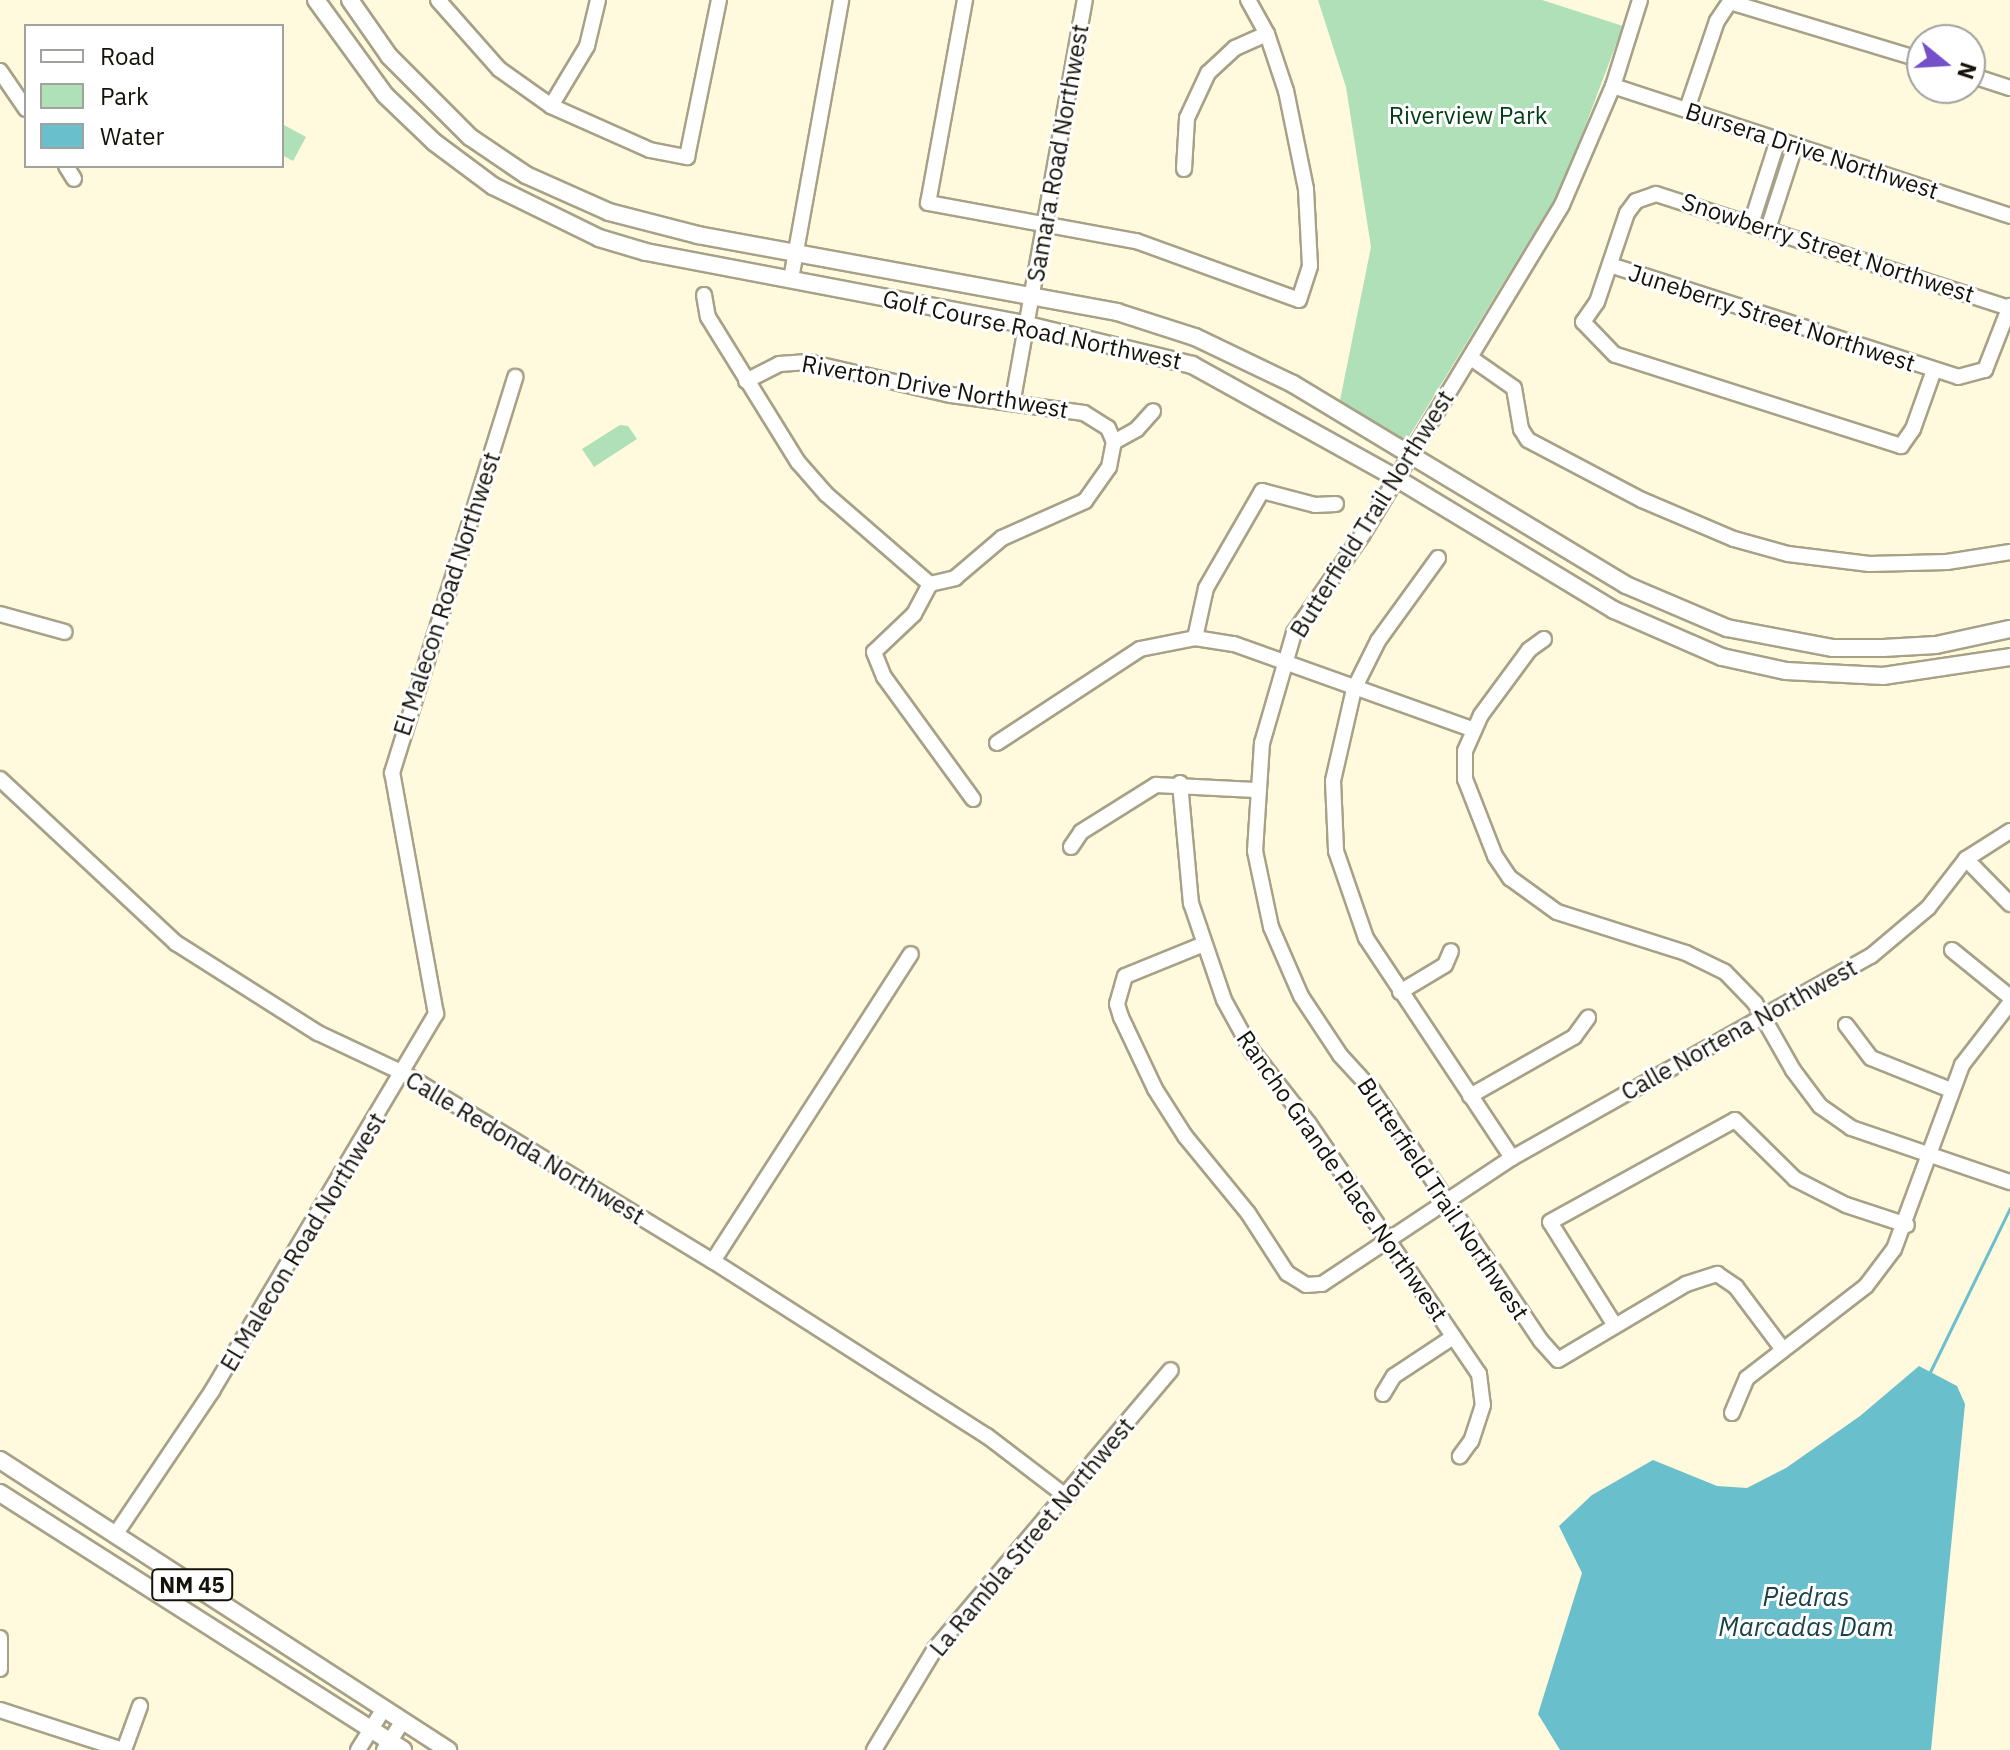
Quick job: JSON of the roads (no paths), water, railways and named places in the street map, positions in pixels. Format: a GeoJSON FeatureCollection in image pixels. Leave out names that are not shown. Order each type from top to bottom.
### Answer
{"type":"FeatureCollection","features":[{"type":"Feature","properties":{"kind":"main road","name":"Golf Course Road Northwest"},"geometry":{"type":"LineString","coordinates":[[316,0],[385,95],[434,142],[493,186],[599,238],[1027,325],[1192,365],[1396,478],[1614,610],[1722,657],[1786,671],[1883,676],[2010,657]]}},
{"type":"Feature","properties":{"kind":"main road","name":"Golf Course Road Northwest"},"geometry":{"type":"LineString","coordinates":[[350,0],[389,56],[431,103],[526,175],[652,226],[1117,312],[1205,341],[1293,384],[1626,585],[1727,628],[1833,648],[1936,645],[2010,629]]}},
{"type":"Feature","properties":{"kind":"main road","name":"NM 45"},"geometry":{"type":"LineString","coordinates":[[0,1460],[448,1750]]}},
{"type":"Feature","properties":{"kind":"main road","name":"NM 45"},"geometry":{"type":"LineString","coordinates":[[0,1493],[371,1730],[392,1747]]}},
{"type":"Feature","properties":{"kind":"street"},"geometry":{"type":"LineString","coordinates":[[438,0],[499,69],[551,106],[635,144],[687,157],[719,0]]}},
{"type":"Feature","properties":{"kind":"street"},"geometry":{"type":"LineString","coordinates":[[551,106],[587,46],[598,0]]}},
{"type":"Feature","properties":{"kind":"street"},"geometry":{"type":"LineString","coordinates":[[791,279],[841,0]]}},
{"type":"Feature","properties":{"kind":"street"},"geometry":{"type":"LineString","coordinates":[[965,0],[928,203],[1136,241],[1299,300],[1310,266],[1306,189],[1286,91],[1267,34],[1248,0]]}},
{"type":"Feature","properties":{"kind":"street","name":"Samara Road Northwest"},"geometry":{"type":"LineString","coordinates":[[1013,399],[1085,0]]}},
{"type":"Feature","properties":{"kind":"street","name":"Butterfield Trail Northwest"},"geometry":{"type":"LineString","coordinates":[[1614,1324],[1558,1360],[1446,1202],[1373,1091],[1323,1033],[1284,963],[1255,851],[1255,790],[1270,699],[1294,633],[1411,456],[1562,205],[1613,86],[1640,0]]}},
{"type":"Feature","properties":{"kind":"street"},"geometry":{"type":"LineString","coordinates":[[1687,109],[1717,21],[1730,2],[1906,55]]}},
{"type":"Feature","properties":{"kind":"street"},"geometry":{"type":"LineString","coordinates":[[1184,169],[1187,118],[1208,73],[1235,48],[1267,34]]}},
{"type":"Feature","properties":{"kind":"street"},"geometry":{"type":"LineString","coordinates":[[0,71],[24,106]]}},
{"type":"Feature","properties":{"kind":"street"},"geometry":{"type":"LineString","coordinates":[[1986,80],[2010,88]]}},
{"type":"Feature","properties":{"kind":"street","name":"Bursera Drive Northwest"},"geometry":{"type":"LineString","coordinates":[[1613,86],[2010,216]]}},
{"type":"Feature","properties":{"kind":"street"},"geometry":{"type":"LineString","coordinates":[[1751,224],[1778,140]]}},
{"type":"Feature","properties":{"kind":"street"},"geometry":{"type":"LineString","coordinates":[[1768,229],[1795,146]]}},
{"type":"Feature","properties":{"kind":"street","name":"Snowberry Street Northwest"},"geometry":{"type":"LineString","coordinates":[[1610,265],[1627,213],[1645,196],[1669,196],[2010,307]]}},
{"type":"Feature","properties":{"kind":"street"},"geometry":{"type":"LineString","coordinates":[[1610,265],[1583,322],[1615,355],[1901,446],[1913,429],[1934,370]]}},
{"type":"Feature","properties":{"kind":"street","name":"Juneberry Street Northwest"},"geometry":{"type":"LineString","coordinates":[[1610,265],[1958,377],[1985,370],[2010,307]]}},
{"type":"Feature","properties":{"kind":"street"},"geometry":{"type":"LineString","coordinates":[[704,295],[708,317],[811,479],[930,584]]}},
{"type":"Feature","properties":{"kind":"street"},"geometry":{"type":"LineString","coordinates":[[1471,358],[1514,388],[1521,429],[1528,440],[1642,500],[1734,539],[1800,556],[1869,564],[1947,562],[2010,552]]}},
{"type":"Feature","properties":{"kind":"street","name":"Riverton Drive Northwest"},"geometry":{"type":"LineString","coordinates":[[746,381],[795,361],[890,378],[951,395],[1013,399],[1084,413],[1108,428],[1114,442]]}},
{"type":"Feature","properties":{"kind":"street","name":"El Malecon Road Northwest"},"geometry":{"type":"LineString","coordinates":[[115,1535],[212,1391],[405,1074],[436,1014],[392,773],[515,377]]}},
{"type":"Feature","properties":{"kind":"street"},"geometry":{"type":"LineString","coordinates":[[973,799],[884,677],[874,652],[914,614],[930,584],[955,578],[1002,538],[1085,501],[1109,467],[1114,442],[1137,429],[1153,411]]}},
{"type":"Feature","properties":{"kind":"street"},"geometry":{"type":"LineString","coordinates":[[1195,638],[1206,588],[1262,491],[1315,505],[1336,504]]}},
{"type":"Feature","properties":{"kind":"street"},"geometry":{"type":"LineString","coordinates":[[1438,558],[1378,641],[1354,689],[1333,781],[1336,851],[1353,913],[1400,992],[1512,1158]]}},
{"type":"Feature","properties":{"kind":"street"},"geometry":{"type":"LineString","coordinates":[[0,614],[65,632]]}},
{"type":"Feature","properties":{"kind":"street"},"geometry":{"type":"LineString","coordinates":[[997,743],[1140,649],[1195,638],[1234,644],[1471,729]]}},
{"type":"Feature","properties":{"kind":"street"},"geometry":{"type":"LineString","coordinates":[[1544,639],[1529,650],[1471,729],[1465,779],[1495,856],[1510,878],[1557,912],[1709,962],[1743,987],[1820,1106],[1851,1128],[2008,1182]]}},
{"type":"Feature","properties":{"kind":"street","name":"Calle Redonda Northwest"},"geometry":{"type":"LineString","coordinates":[[0,779],[176,943],[318,1033],[405,1074],[713,1261],[987,1436],[1067,1497]]}},
{"type":"Feature","properties":{"kind":"street"},"geometry":{"type":"LineString","coordinates":[[1071,847],[1081,832],[1136,794],[1156,785],[1180,783],[1255,790]]}},
{"type":"Feature","properties":{"kind":"street","name":"Rancho Grande Place Northwest"},"geometry":{"type":"LineString","coordinates":[[1180,783],[1186,872],[1204,944],[1224,1000],[1252,1051],[1390,1240],[1483,1386],[1475,1429],[1460,1456]]}},
{"type":"Feature","properties":{"kind":"street","name":"Calle Nortena Northwest"},"geometry":{"type":"LineString","coordinates":[[1204,944],[1136,969],[1119,989],[1121,1017],[1155,1089],[1195,1150],[1296,1279],[1322,1284],[1512,1158],[1900,935],[1966,859],[2010,831]]}},
{"type":"Feature","properties":{"kind":"street"},"geometry":{"type":"LineString","coordinates":[[1966,859],[2010,904]]}},
{"type":"Feature","properties":{"kind":"street"},"geometry":{"type":"LineString","coordinates":[[1732,1413],[1747,1378],[1781,1347],[1866,1286],[1907,1225],[1962,1065],[2010,1000],[1952,950]]}},
{"type":"Feature","properties":{"kind":"street"},"geometry":{"type":"LineString","coordinates":[[1400,992],[1445,965],[1451,951]]}},
{"type":"Feature","properties":{"kind":"street"},"geometry":{"type":"LineString","coordinates":[[713,1261],[798,1123],[911,954]]}},
{"type":"Feature","properties":{"kind":"street"},"geometry":{"type":"LineString","coordinates":[[1470,1096],[1574,1037],[1588,1018]]}},
{"type":"Feature","properties":{"kind":"street"},"geometry":{"type":"LineString","coordinates":[[1846,1025],[1871,1058],[1951,1090]]}},
{"type":"Feature","properties":{"kind":"street"},"geometry":{"type":"LineString","coordinates":[[1781,1347],[1736,1287],[1717,1274],[1704,1275],[1614,1324],[1550,1222],[1735,1120],[1795,1179],[1846,1205],[1907,1225]]}},
{"type":"Feature","properties":{"kind":"street","name":"Rancho Grande Place Northwest"},"geometry":{"type":"LineString","coordinates":[[1383,1394],[1394,1376],[1453,1337]]}},
{"type":"Feature","properties":{"kind":"street","name":"La Rambla Street Northwest"},"geometry":{"type":"LineString","coordinates":[[874,1750],[935,1649],[1067,1497],[1171,1370]]}},
{"type":"Feature","properties":{"kind":"street"},"geometry":{"type":"LineString","coordinates":[[0,1638],[0,1669]]}},
{"type":"Feature","properties":{"kind":"street"},"geometry":{"type":"LineString","coordinates":[[0,1710],[124,1750],[140,1706]]}},
{"type":"Feature","properties":{"kind":"street"},"geometry":{"type":"LineString","coordinates":[[358,1750],[383,1710]]}},
{"type":"Feature","properties":{"kind":"street"},"geometry":{"type":"LineString","coordinates":[[392,1747],[402,1722]]}},
{"type":"Feature","properties":{"kind":"water","name":"Piedras Marcadas Dam"},"geometry":{"type":"Polygon","coordinates":[[[1919,1366],[1957,1386],[1965,1404],[1931,1750],[1560,1750],[1538,1714],[1582,1573],[1559,1526],[1592,1495],[1653,1460],[1717,1486],[1747,1488],[1786,1468],[1860,1416],[1919,1366]]]}},
{"type":"Feature","properties":{"kind":"waterway"},"geometry":{"type":"LineString","coordinates":[[1929,1374],[2010,1208]]}},
{"type":"Feature","properties":{"kind":"park label","name":"Riverview Park"},"geometry":{"type":"Point","coordinates":[1468,116]}}]}
